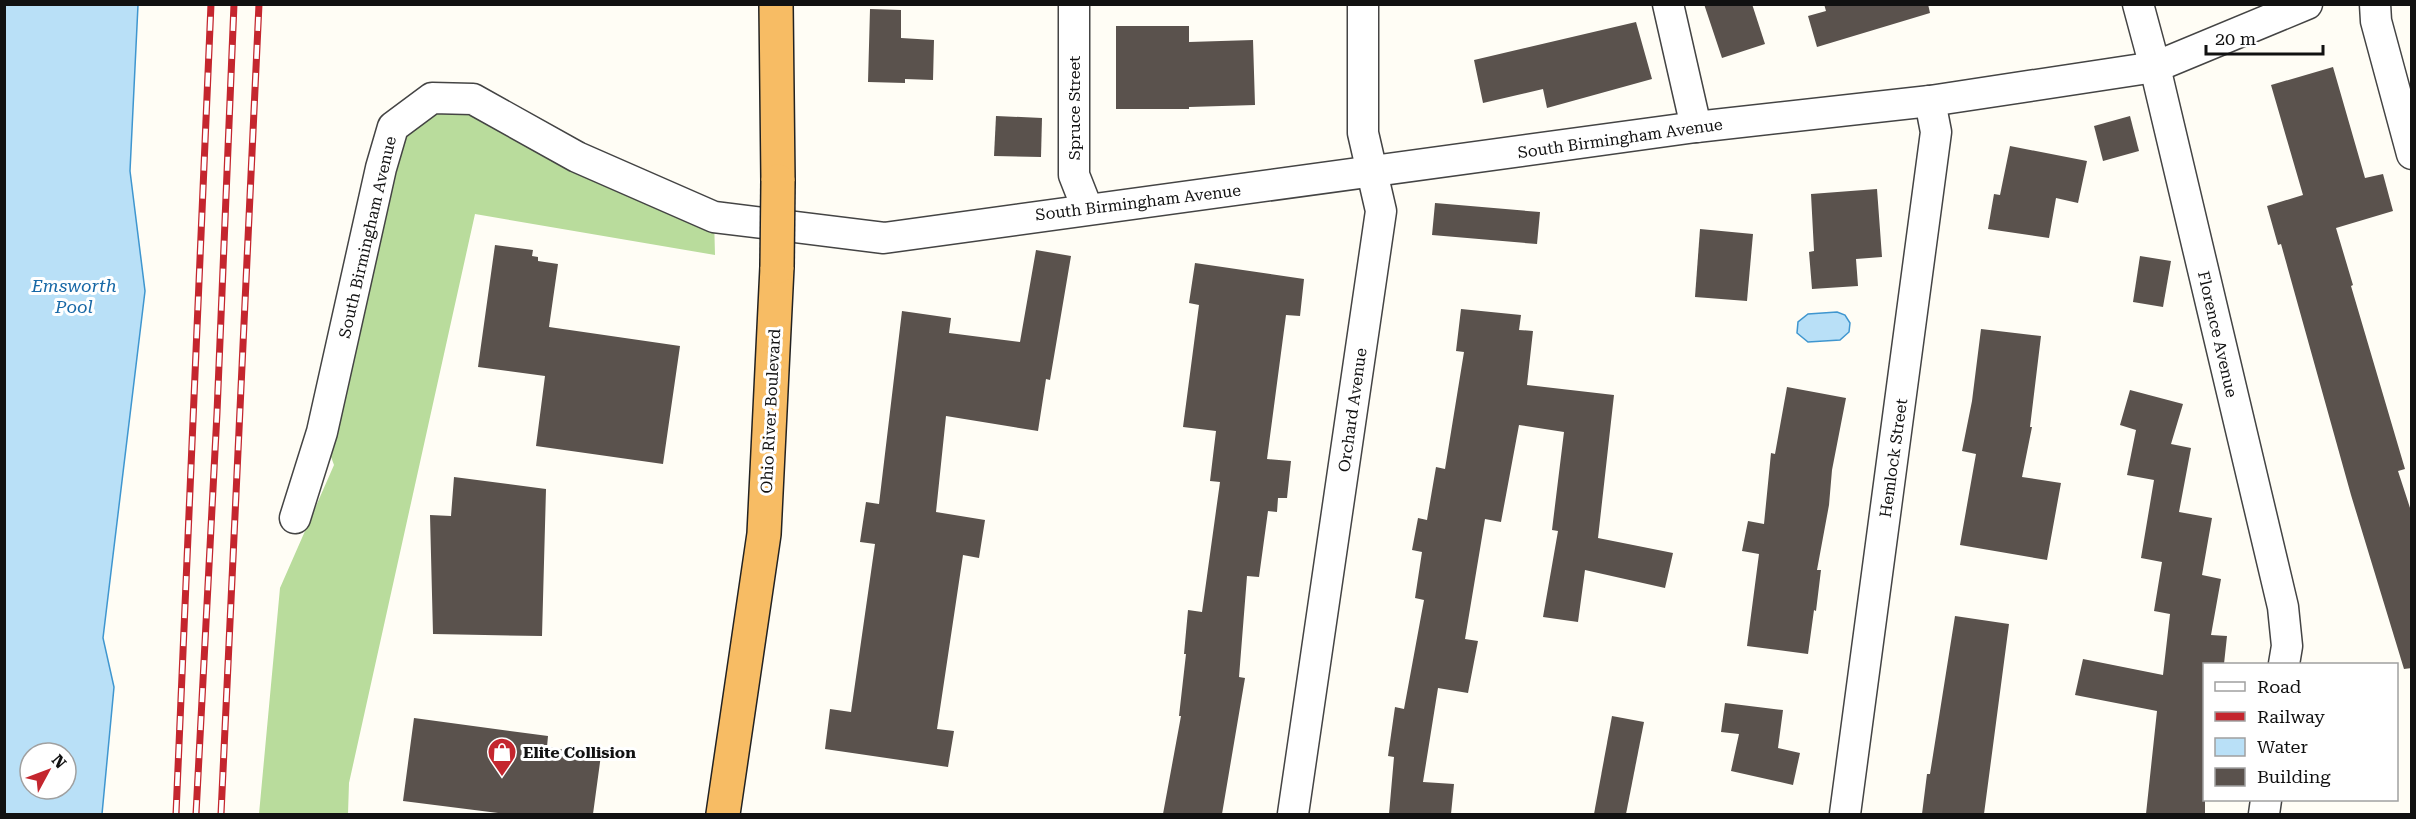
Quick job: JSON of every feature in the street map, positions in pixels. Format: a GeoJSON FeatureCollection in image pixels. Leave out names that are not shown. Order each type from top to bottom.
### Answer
{"type":"FeatureCollection","features":[{"type":"Feature","properties":{"kind":"highway","name":"Ohio River Boulevard"},"geometry":{"type":"LineString","coordinates":[[723,814],[764,534],[777,267],[776,4]]}},
{"type":"Feature","properties":{"kind":"street","name":"Spruce Street"},"geometry":{"type":"LineString","coordinates":[[1074,4],[1074,174],[1087,208]]}},
{"type":"Feature","properties":{"kind":"street","name":"Orchard Avenue"},"geometry":{"type":"LineString","coordinates":[[1293,814],[1381,211],[1363,133],[1363,4]]}},
{"type":"Feature","properties":{"kind":"street"},"geometry":{"type":"LineString","coordinates":[[1668,4],[1696,127]]}},
{"type":"Feature","properties":{"kind":"street","name":"Florence Avenue"},"geometry":{"type":"LineString","coordinates":[[2138,4],[2283,607],[2287,646],[2284,663]]}},
{"type":"Feature","properties":{"kind":"street","name":"South Birmingham Avenue"},"geometry":{"type":"LineString","coordinates":[[295,518],[322,432],[381,168],[393,127],[432,98],[473,99],[577,157],[714,217],[884,238],[1087,208],[1373,172],[1696,127],[1929,101],[2155,67],[2307,4]]}},
{"type":"Feature","properties":{"kind":"street"},"geometry":{"type":"LineString","coordinates":[[2375,4],[2376,21],[2412,154]]}},
{"type":"Feature","properties":{"kind":"street","name":"Hemlock Street"},"geometry":{"type":"LineString","coordinates":[[1845,814],[1936,132],[1929,101]]}},
{"type":"Feature","properties":{"kind":"green space"},"geometry":{"type":"Polygon","coordinates":[[[432,98],[714,217],[715,255],[475,214],[349,783],[348,814],[259,814],[280,588],[334,465],[322,432],[381,168],[432,98]]]}},
{"type":"Feature","properties":{"kind":"water","name":"Emsworth Pool"},"geometry":{"type":"Polygon","coordinates":[[[5,4],[138,5],[130,171],[145,291],[103,638],[114,687],[102,814],[5,814],[5,4]]]}},
{"type":"Feature","properties":{"kind":"water"},"geometry":{"type":"Polygon","coordinates":[[[1837,312],[1845,315],[1850,323],[1849,332],[1840,340],[1808,342],[1797,333],[1798,322],[1808,314],[1837,312]]]}},
{"type":"Feature","properties":{"kind":"building"},"geometry":{"type":"Polygon","coordinates":[[[1704,4],[1752,4],[1765,44],[1722,58],[1704,4]]]}},
{"type":"Feature","properties":{"kind":"building"},"geometry":{"type":"Polygon","coordinates":[[[1824,4],[1928,4],[1930,13],[1817,47],[1808,16],[1826,11],[1824,4]]]}},
{"type":"Feature","properties":{"kind":"building"},"geometry":{"type":"Polygon","coordinates":[[[870,9],[901,10],[901,38],[934,40],[933,80],[905,79],[905,83],[868,82],[870,9]]]}},
{"type":"Feature","properties":{"kind":"building"},"geometry":{"type":"Polygon","coordinates":[[[1636,22],[1652,79],[1547,108],[1543,89],[1483,103],[1474,60],[1636,22]]]}},
{"type":"Feature","properties":{"kind":"building"},"geometry":{"type":"Polygon","coordinates":[[[1116,26],[1189,26],[1189,42],[1253,40],[1255,105],[1189,107],[1189,109],[1116,109],[1116,26]]]}},
{"type":"Feature","properties":{"kind":"building"},"geometry":{"type":"Polygon","coordinates":[[[2333,67],[2365,178],[2383,174],[2393,211],[2336,228],[2405,469],[2398,471],[2412,514],[2412,668],[2404,669],[2351,495],[2281,244],[2278,245],[2267,206],[2303,195],[2271,85],[2333,67]]]}},
{"type":"Feature","properties":{"kind":"building"},"geometry":{"type":"Polygon","coordinates":[[[996,116],[1042,118],[1041,157],[994,156],[996,116]]]}},
{"type":"Feature","properties":{"kind":"building"},"geometry":{"type":"Polygon","coordinates":[[[2130,116],[2139,151],[2103,161],[2094,126],[2130,116]]]}},
{"type":"Feature","properties":{"kind":"building"},"geometry":{"type":"Polygon","coordinates":[[[2010,146],[2087,161],[2078,203],[2056,198],[2049,238],[1988,229],[1994,194],[2000,195],[2010,146]]]}},
{"type":"Feature","properties":{"kind":"building"},"geometry":{"type":"Polygon","coordinates":[[[1877,189],[1882,257],[1856,259],[1858,286],[1812,289],[1809,252],[1814,251],[1811,194],[1877,189]]]}},
{"type":"Feature","properties":{"kind":"building"},"geometry":{"type":"Polygon","coordinates":[[[1435,203],[1540,212],[1537,244],[1432,235],[1435,203]]]}},
{"type":"Feature","properties":{"kind":"building"},"geometry":{"type":"Polygon","coordinates":[[[1700,229],[1753,234],[1747,301],[1695,297],[1700,229]]]}},
{"type":"Feature","properties":{"kind":"building"},"geometry":{"type":"Polygon","coordinates":[[[495,245],[533,250],[532,256],[538,257],[538,261],[558,264],[549,327],[680,346],[663,464],[536,446],[545,376],[478,367],[495,245]]]}},
{"type":"Feature","properties":{"kind":"building"},"geometry":{"type":"Polygon","coordinates":[[[1036,250],[1071,256],[1050,380],[1046,379],[1038,431],[946,416],[936,512],[985,520],[979,558],[963,555],[937,729],[954,731],[948,767],[825,749],[830,709],[851,712],[875,544],[860,542],[866,502],[879,504],[902,311],[951,318],[949,333],[1020,342],[1036,250]]]}},
{"type":"Feature","properties":{"kind":"building"},"geometry":{"type":"Polygon","coordinates":[[[2140,256],[2171,261],[2163,307],[2133,302],[2140,256]]]}},
{"type":"Feature","properties":{"kind":"building"},"geometry":{"type":"Polygon","coordinates":[[[1195,263],[1304,279],[1300,316],[1286,315],[1267,459],[1291,461],[1287,498],[1278,498],[1277,512],[1268,511],[1259,577],[1247,576],[1239,677],[1245,678],[1222,814],[1163,814],[1181,716],[1179,716],[1188,610],[1202,612],[1220,482],[1210,481],[1216,431],[1183,427],[1199,305],[1189,303],[1195,263]]]}},
{"type":"Feature","properties":{"kind":"building"},"geometry":{"type":"Polygon","coordinates":[[[1461,309],[1521,315],[1519,330],[1533,331],[1527,385],[1614,395],[1598,538],[1673,553],[1665,588],[1585,570],[1578,622],[1543,617],[1558,531],[1552,530],[1564,432],[1519,425],[1501,522],[1485,519],[1465,639],[1478,641],[1468,693],[1438,688],[1423,782],[1454,784],[1451,814],[1389,814],[1394,757],[1388,756],[1395,707],[1404,709],[1424,600],[1415,598],[1422,552],[1412,550],[1418,518],[1427,520],[1436,467],[1445,469],[1464,352],[1456,351],[1461,309]]]}},
{"type":"Feature","properties":{"kind":"building"},"geometry":{"type":"Polygon","coordinates":[[[1981,329],[2041,336],[2030,427],[2032,427],[2022,477],[2061,483],[2047,560],[1960,545],[1976,454],[1962,451],[1972,401],[1981,329]]]}},
{"type":"Feature","properties":{"kind":"building"},"geometry":{"type":"Polygon","coordinates":[[[1787,387],[1846,398],[1832,470],[1829,505],[1817,570],[1821,570],[1808,654],[1747,646],[1759,554],[1742,551],[1748,521],[1764,524],[1771,453],[1775,454],[1787,387]]]}},
{"type":"Feature","properties":{"kind":"building"},"geometry":{"type":"Polygon","coordinates":[[[2130,390],[2183,404],[2171,444],[2191,448],[2179,512],[2212,518],[2202,575],[2221,579],[2211,635],[2227,636],[2224,663],[2203,663],[2203,801],[2205,801],[2205,814],[2146,814],[2157,711],[2075,695],[2083,659],[2163,675],[2170,614],[2154,611],[2162,562],[2141,558],[2154,480],[2127,475],[2136,430],[2120,425],[2130,390]]]}},
{"type":"Feature","properties":{"kind":"building"},"geometry":{"type":"Polygon","coordinates":[[[454,477],[546,489],[542,636],[433,634],[430,515],[451,516],[454,477]]]}},
{"type":"Feature","properties":{"kind":"building"},"geometry":{"type":"Polygon","coordinates":[[[1955,616],[2009,624],[1984,814],[1922,814],[1927,774],[1930,774],[1955,616]]]}},
{"type":"Feature","properties":{"kind":"building"},"geometry":{"type":"Polygon","coordinates":[[[1725,703],[1783,710],[1778,748],[1800,753],[1793,785],[1731,771],[1739,734],[1721,732],[1725,703]]]}},
{"type":"Feature","properties":{"kind":"building"},"geometry":{"type":"Polygon","coordinates":[[[1612,716],[1644,722],[1626,814],[1594,814],[1612,716]]]}},
{"type":"Feature","properties":{"kind":"building","name":"Elite Collision"},"geometry":{"type":"Polygon","coordinates":[[[414,718],[548,736],[547,747],[601,755],[593,814],[506,814],[403,801],[414,718]]]}},
{"type":"Feature","properties":{"kind":"railway"},"geometry":{"type":"LineString","coordinates":[[176,814],[211,4]]}},
{"type":"Feature","properties":{"kind":"railway"},"geometry":{"type":"LineString","coordinates":[[196,814],[217,413],[234,4]]}},
{"type":"Feature","properties":{"kind":"railway"},"geometry":{"type":"LineString","coordinates":[[221,814],[259,4]]}},
{"type":"Feature","properties":{"kind":"place","name":"Elite Collision"},"geometry":{"type":"Point","coordinates":[502,778]}}]}
